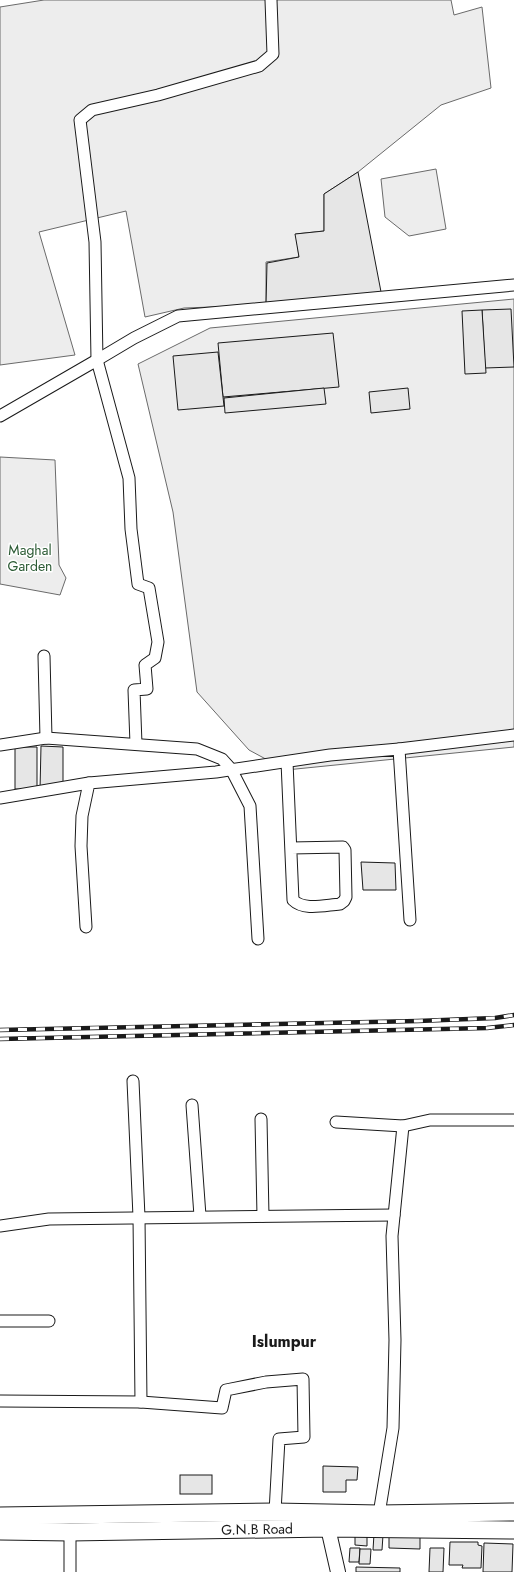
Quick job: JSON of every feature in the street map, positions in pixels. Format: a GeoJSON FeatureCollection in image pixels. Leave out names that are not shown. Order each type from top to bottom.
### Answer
{"type":"FeatureCollection","features":[{"type":"Feature","properties":{"kind":"main road","name":"G.N.B Road"},"geometry":{"type":"LineString","coordinates":[[0,1516],[275,1512],[379,1514],[514,1512]]}},
{"type":"Feature","properties":{"kind":"main road","name":"G.N.B Road"},"geometry":{"type":"LineString","coordinates":[[0,1531],[70,1532],[328,1528],[514,1530]]}},
{"type":"Feature","properties":{"kind":"street"},"geometry":{"type":"LineString","coordinates":[[136,744],[134,690],[147,688],[145,666],[155,658],[158,642],[149,588],[138,584],[131,529],[130,478],[97,360],[96,242],[80,120],[92,110],[158,95],[259,66],[273,54],[271,0]]}},
{"type":"Feature","properties":{"kind":"street"},"geometry":{"type":"LineString","coordinates":[[0,416],[134,338],[178,316],[514,285]]}},
{"type":"Feature","properties":{"kind":"street"},"geometry":{"type":"LineString","coordinates":[[44,656],[46,738]]}},
{"type":"Feature","properties":{"kind":"street"},"geometry":{"type":"LineString","coordinates":[[0,798],[89,784],[231,769],[330,755],[514,736]]}},
{"type":"Feature","properties":{"kind":"street"},"geometry":{"type":"LineString","coordinates":[[0,745],[46,738],[197,749],[222,759],[231,769],[250,806],[258,939]]}},
{"type":"Feature","properties":{"kind":"street"},"geometry":{"type":"LineString","coordinates":[[399,749],[410,920]]}},
{"type":"Feature","properties":{"kind":"street"},"geometry":{"type":"LineString","coordinates":[[287,762],[293,900],[298,905],[304,907],[340,904],[344,901],[346,897],[345,850],[343,846],[291,848]]}},
{"type":"Feature","properties":{"kind":"street"},"geometry":{"type":"LineString","coordinates":[[86,927],[81,846],[82,816],[89,784]]}},
{"type":"Feature","properties":{"kind":"street"},"geometry":{"type":"LineString","coordinates":[[133,1081],[139,1217],[141,1402]]}},
{"type":"Feature","properties":{"kind":"street"},"geometry":{"type":"LineString","coordinates":[[192,1105],[200,1216]]}},
{"type":"Feature","properties":{"kind":"street"},"geometry":{"type":"LineString","coordinates":[[262,1119],[263,1216]]}},
{"type":"Feature","properties":{"kind":"street"},"geometry":{"type":"LineString","coordinates":[[336,1122],[403,1126],[430,1120],[514,1120]]}},
{"type":"Feature","properties":{"kind":"street"},"geometry":{"type":"LineString","coordinates":[[379,1514],[393,1428],[395,1340],[392,1236],[403,1126]]}},
{"type":"Feature","properties":{"kind":"street"},"geometry":{"type":"LineString","coordinates":[[0,1226],[49,1218],[394,1215]]}},
{"type":"Feature","properties":{"kind":"street"},"geometry":{"type":"LineString","coordinates":[[0,1321],[49,1321]]}},
{"type":"Feature","properties":{"kind":"street"},"geometry":{"type":"LineString","coordinates":[[0,1402],[141,1402],[222,1408],[226,1390],[266,1382],[303,1378],[304,1438],[279,1439],[275,1512]]}},
{"type":"Feature","properties":{"kind":"street"},"geometry":{"type":"LineString","coordinates":[[328,1528],[338,1572]]}},
{"type":"Feature","properties":{"kind":"street"},"geometry":{"type":"LineString","coordinates":[[70,1532],[70,1572]]}},
{"type":"Feature","properties":{"kind":"shaded area"},"geometry":{"type":"Polygon","coordinates":[[[44,0],[451,0],[454,15],[482,7],[491,88],[441,105],[358,172],[324,194],[324,231],[296,234],[299,257],[266,262],[266,305],[184,308],[145,317],[126,211],[39,232],[75,355],[0,365],[0,7],[44,0]]]}},
{"type":"Feature","properties":{"kind":"shaded area"},"geometry":{"type":"Polygon","coordinates":[[[436,169],[446,229],[409,236],[385,217],[381,179],[436,169]]]}},
{"type":"Feature","properties":{"kind":"shaded area"},"geometry":{"type":"Polygon","coordinates":[[[514,299],[514,747],[286,770],[249,750],[197,692],[173,512],[138,364],[210,328],[514,299]]]}},
{"type":"Feature","properties":{"kind":"shaded area","name":"Maghal Garden"},"geometry":{"type":"Polygon","coordinates":[[[0,457],[55,460],[59,565],[66,578],[60,595],[0,584],[0,457]]]}},
{"type":"Feature","properties":{"kind":"building"},"geometry":{"type":"Polygon","coordinates":[[[358,172],[382,297],[266,305],[267,263],[299,257],[295,234],[324,231],[324,194],[358,172]]]}},
{"type":"Feature","properties":{"kind":"building"},"geometry":{"type":"Polygon","coordinates":[[[511,309],[514,367],[485,368],[482,310],[511,309]]]}},
{"type":"Feature","properties":{"kind":"building"},"geometry":{"type":"Polygon","coordinates":[[[482,310],[486,373],[465,374],[462,311],[482,310]]]}},
{"type":"Feature","properties":{"kind":"building"},"geometry":{"type":"Polygon","coordinates":[[[333,333],[339,387],[223,397],[218,343],[333,333]]]}},
{"type":"Feature","properties":{"kind":"building"},"geometry":{"type":"Polygon","coordinates":[[[218,352],[224,406],[178,410],[173,356],[218,352]]]}},
{"type":"Feature","properties":{"kind":"building"},"geometry":{"type":"Polygon","coordinates":[[[324,388],[326,404],[225,413],[224,398],[324,388]]]}},
{"type":"Feature","properties":{"kind":"building"},"geometry":{"type":"Polygon","coordinates":[[[408,388],[410,409],[371,413],[369,392],[408,388]]]}},
{"type":"Feature","properties":{"kind":"building"},"geometry":{"type":"Polygon","coordinates":[[[41,746],[63,747],[63,790],[40,790],[41,746]]]}},
{"type":"Feature","properties":{"kind":"building"},"geometry":{"type":"Polygon","coordinates":[[[15,747],[37,747],[37,790],[15,789],[15,747]]]}},
{"type":"Feature","properties":{"kind":"building"},"geometry":{"type":"Polygon","coordinates":[[[361,862],[395,863],[396,890],[363,890],[361,862]]]}},
{"type":"Feature","properties":{"kind":"building"},"geometry":{"type":"Polygon","coordinates":[[[323,1466],[358,1467],[357,1480],[346,1480],[346,1492],[323,1492],[323,1466]]]}},
{"type":"Feature","properties":{"kind":"building"},"geometry":{"type":"Polygon","coordinates":[[[180,1475],[212,1475],[212,1494],[180,1494],[180,1475]]]}},
{"type":"Feature","properties":{"kind":"building"},"geometry":{"type":"Polygon","coordinates":[[[355,1534],[367,1534],[367,1546],[355,1545],[355,1534]]]}},
{"type":"Feature","properties":{"kind":"building"},"geometry":{"type":"Polygon","coordinates":[[[374,1534],[383,1535],[382,1550],[373,1550],[374,1534]]]}},
{"type":"Feature","properties":{"kind":"building"},"geometry":{"type":"Polygon","coordinates":[[[389,1535],[420,1536],[420,1549],[389,1548],[389,1535]]]}},
{"type":"Feature","properties":{"kind":"building"},"geometry":{"type":"Polygon","coordinates":[[[450,1542],[478,1542],[478,1545],[482,1546],[481,1568],[462,1568],[463,1565],[449,1565],[450,1542]]]}},
{"type":"Feature","properties":{"kind":"building"},"geometry":{"type":"Polygon","coordinates":[[[484,1543],[513,1544],[512,1572],[483,1572],[484,1543]]]}},
{"type":"Feature","properties":{"kind":"building"},"geometry":{"type":"Polygon","coordinates":[[[350,1548],[360,1548],[359,1562],[349,1562],[350,1548]]]}},
{"type":"Feature","properties":{"kind":"building"},"geometry":{"type":"Polygon","coordinates":[[[430,1548],[444,1548],[443,1572],[429,1572],[430,1548]]]}},
{"type":"Feature","properties":{"kind":"building"},"geometry":{"type":"Polygon","coordinates":[[[360,1549],[371,1549],[370,1564],[359,1564],[360,1549]]]}},
{"type":"Feature","properties":{"kind":"building"},"geometry":{"type":"Polygon","coordinates":[[[356,1567],[400,1568],[400,1572],[356,1572],[356,1567]]]}},
{"type":"Feature","properties":{"kind":"railway"},"geometry":{"type":"LineString","coordinates":[[0,1030],[418,1021],[495,1018],[514,1015]]}},
{"type":"Feature","properties":{"kind":"railway"},"geometry":{"type":"LineString","coordinates":[[0,1039],[487,1028],[514,1025]]}},
{"type":"Feature","properties":{"kind":"district","name":"Islumpur"},"geometry":{"type":"Point","coordinates":[284,1341]}}]}
